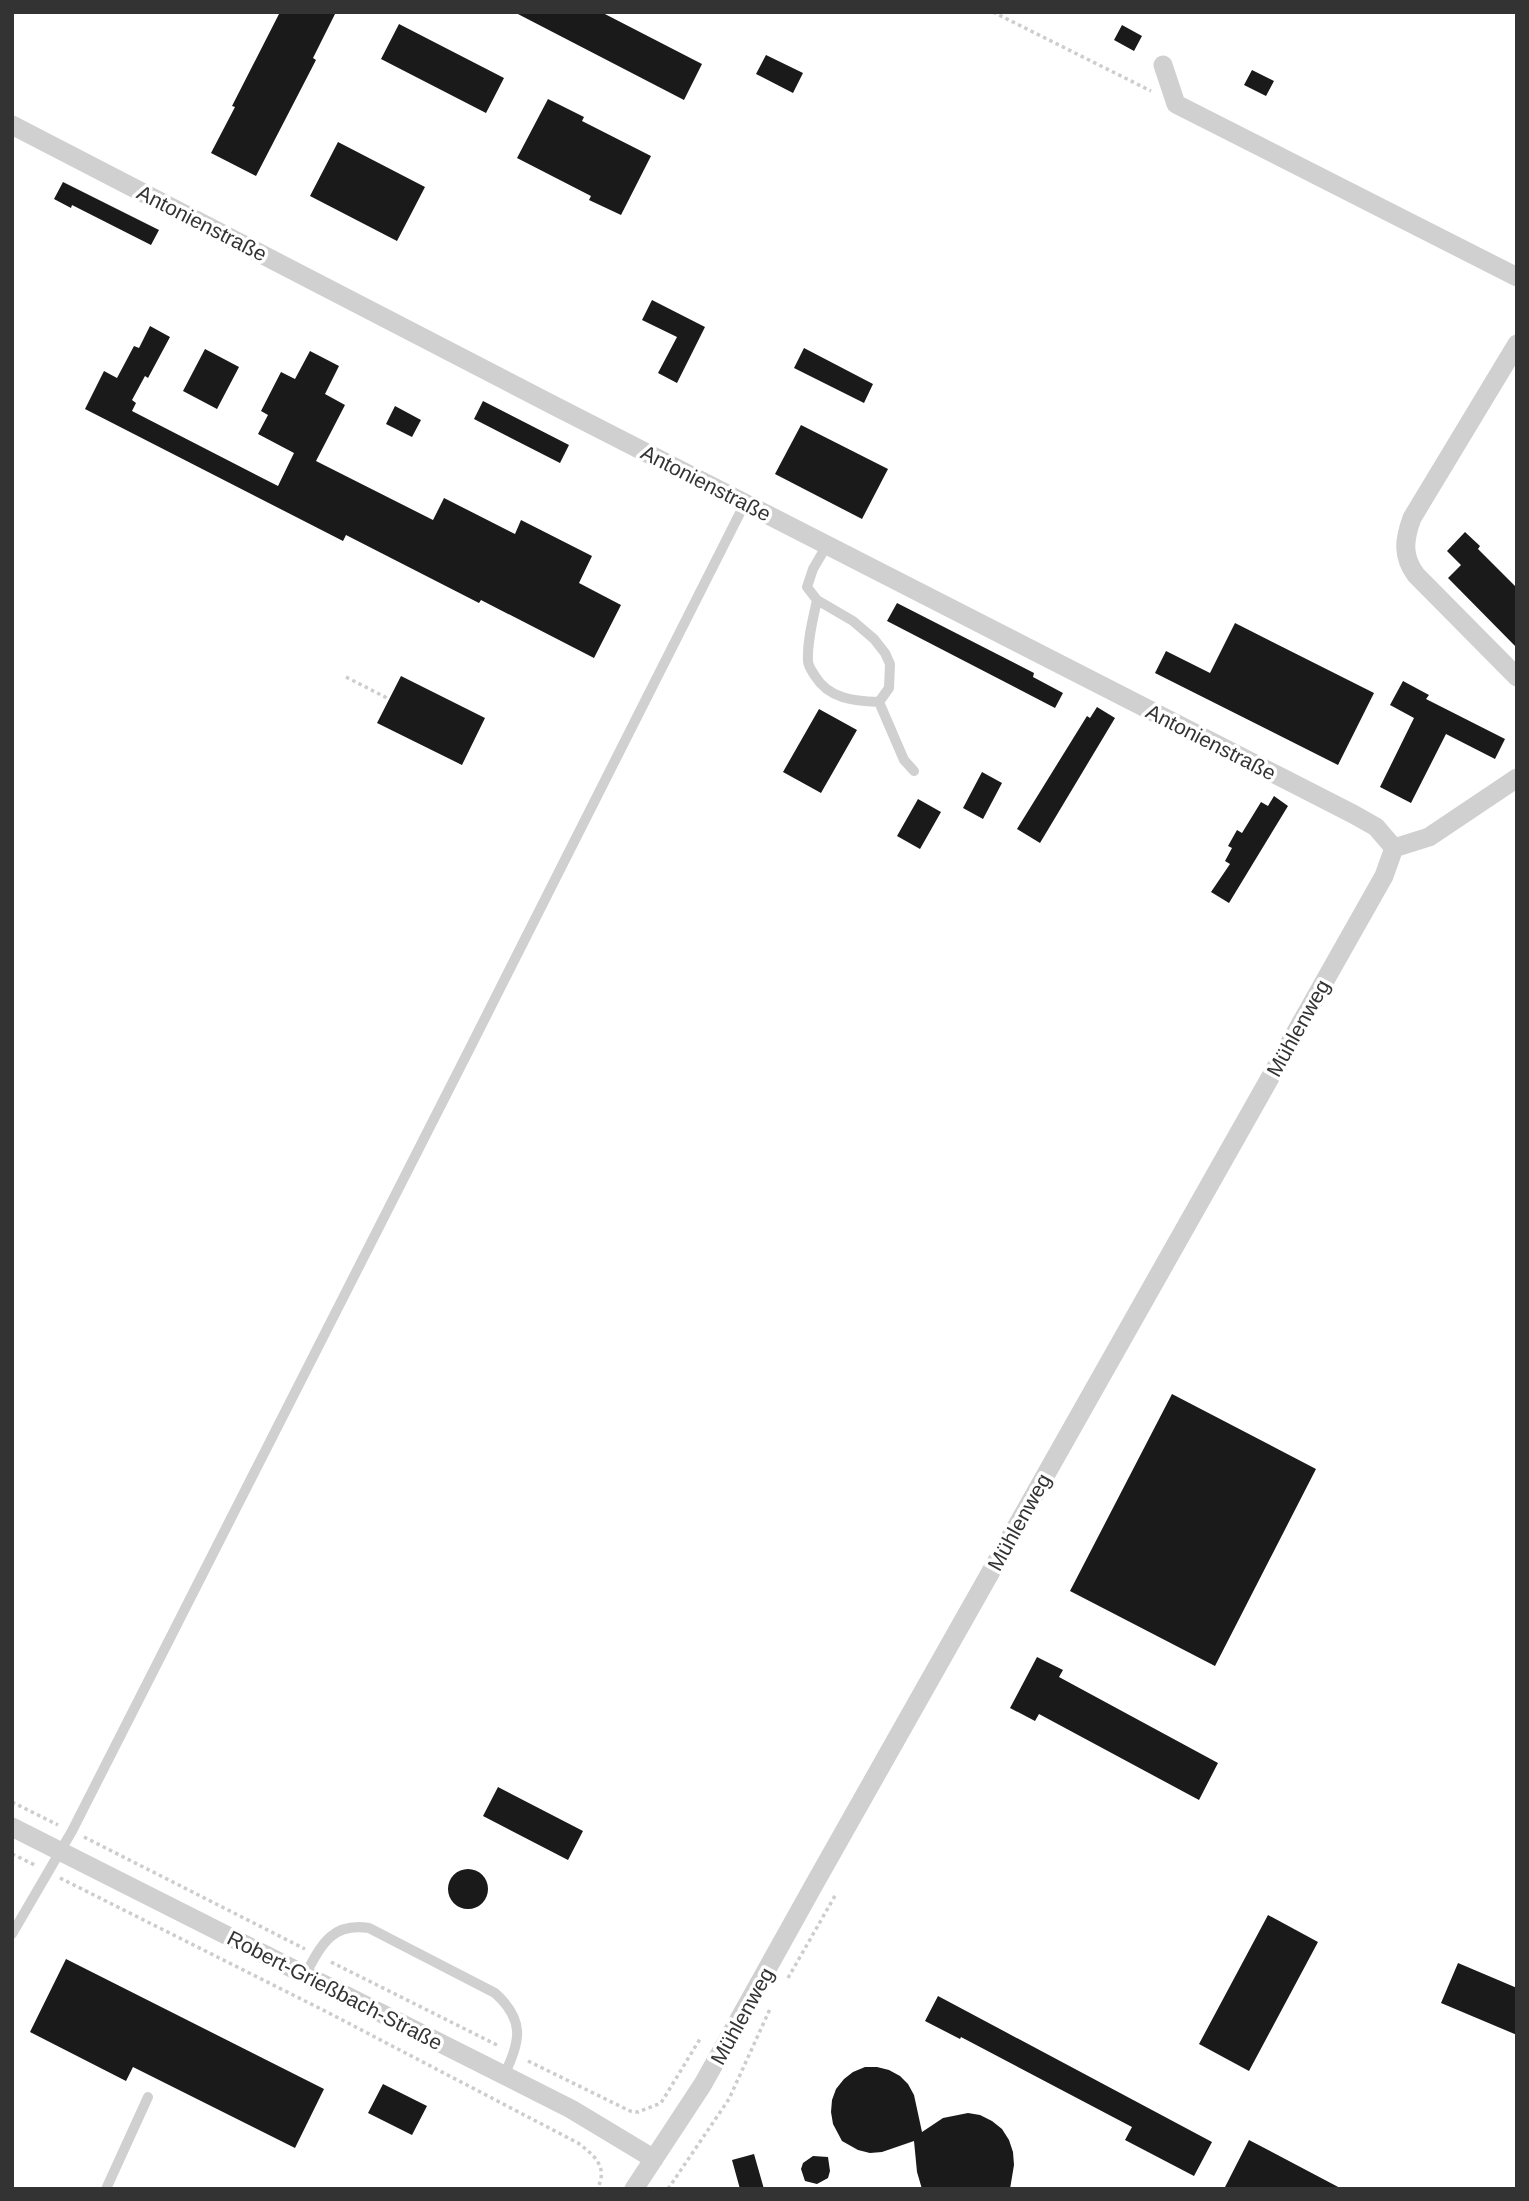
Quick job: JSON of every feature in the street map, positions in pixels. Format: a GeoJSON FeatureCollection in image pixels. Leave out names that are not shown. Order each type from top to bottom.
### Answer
{"type":"FeatureCollection","features":[{"type":"Feature","properties":{"kind":"street"},"geometry":{"type":"LineString","coordinates":[[1163,65],[1176,104],[1517,277]]}},
{"type":"Feature","properties":{"kind":"street","name":"Antonienstraße"},"geometry":{"type":"LineString","coordinates":[[12,125],[1353,814],[1376,827],[1394,848]]}},
{"type":"Feature","properties":{"kind":"street"},"geometry":{"type":"LineString","coordinates":[[1517,344],[1412,518],[1405,550],[1408,564],[1416,575],[1517,677]]}},
{"type":"Feature","properties":{"kind":"street"},"geometry":{"type":"LineString","coordinates":[[1394,848],[1429,837],[1517,778]]}},
{"type":"Feature","properties":{"kind":"street","name":"Mühlenweg"},"geometry":{"type":"LineString","coordinates":[[634,2189],[716,2062],[1384,876],[1394,848]]}},
{"type":"Feature","properties":{"kind":"street","name":"Robert-Grießbach-Straße"},"geometry":{"type":"LineString","coordinates":[[12,1828],[571,2109],[654,2160]]}},
{"type":"Feature","properties":{"kind":"lane"},"geometry":{"type":"LineString","coordinates":[[12,1934],[72,1832],[745,503]]}},
{"type":"Feature","properties":{"kind":"lane"},"geometry":{"type":"LineString","coordinates":[[827,545],[813,569],[807,587],[817,600],[853,621],[874,639],[885,653],[890,664],[888,688],[878,702]]}},
{"type":"Feature","properties":{"kind":"lane"},"geometry":{"type":"LineString","coordinates":[[817,600],[808,664],[819,683],[836,696],[878,702]]}},
{"type":"Feature","properties":{"kind":"lane"},"geometry":{"type":"LineString","coordinates":[[878,702],[904,760],[914,771]]}},
{"type":"Feature","properties":{"kind":"lane"},"geometry":{"type":"LineString","coordinates":[[305,1975],[328,1938],[340,1929],[355,1926],[369,1928],[495,1993],[506,2003],[518,2028],[514,2054],[504,2075]]}},
{"type":"Feature","properties":{"kind":"lane"},"geometry":{"type":"LineString","coordinates":[[106,2189],[148,2097]]}},
{"type":"Feature","properties":{"kind":"path"},"geometry":{"type":"LineString","coordinates":[[993,12],[1176,104]]}},
{"type":"Feature","properties":{"kind":"path"},"geometry":{"type":"LineString","coordinates":[[346,677],[389,699]]}},
{"type":"Feature","properties":{"kind":"path"},"geometry":{"type":"LineString","coordinates":[[12,1802],[630,2111],[638,2112],[661,2103],[700,2039]]}},
{"type":"Feature","properties":{"kind":"path"},"geometry":{"type":"LineString","coordinates":[[12,1854],[325,2011],[578,2143],[596,2157],[601,2168],[601,2182],[597,2189]]}},
{"type":"Feature","properties":{"kind":"path"},"geometry":{"type":"LineString","coordinates":[[784,1984],[836,1894]]}},
{"type":"Feature","properties":{"kind":"path"},"geometry":{"type":"LineString","coordinates":[[668,2189],[729,2099],[771,2007]]}},
{"type":"Feature","properties":{"kind":"building"},"geometry":{"type":"Polygon","coordinates":[[[280,12],[336,12],[313,58],[316,60],[256,176],[211,153],[280,12]]]}},
{"type":"Feature","properties":{"kind":"building"},"geometry":{"type":"Polygon","coordinates":[[[514,12],[601,12],[702,64],[684,100],[514,12]]]}},
{"type":"Feature","properties":{"kind":"building"},"geometry":{"type":"Polygon","coordinates":[[[399,24],[504,78],[486,113],[381,59],[399,24]]]}},
{"type":"Feature","properties":{"kind":"building"},"geometry":{"type":"Polygon","coordinates":[[[1122,25],[1142,36],[1134,51],[1114,40],[1122,25]]]}},
{"type":"Feature","properties":{"kind":"building"},"geometry":{"type":"Polygon","coordinates":[[[766,55],[803,73],[793,93],[756,74],[766,55]]]}},
{"type":"Feature","properties":{"kind":"building"},"geometry":{"type":"Polygon","coordinates":[[[1252,70],[1274,81],[1266,96],[1244,85],[1252,70]]]}},
{"type":"Feature","properties":{"kind":"building"},"geometry":{"type":"Polygon","coordinates":[[[548,99],[584,117],[582,121],[651,156],[621,215],[589,200],[591,196],[517,158],[548,99]]]}},
{"type":"Feature","properties":{"kind":"building"},"geometry":{"type":"Polygon","coordinates":[[[338,142],[425,187],[397,241],[310,196],[338,142]]]}},
{"type":"Feature","properties":{"kind":"building"},"geometry":{"type":"Polygon","coordinates":[[[63,182],[159,230],[151,245],[72,205],[71,208],[54,199],[63,182]]]}},
{"type":"Feature","properties":{"kind":"building"},"geometry":{"type":"Polygon","coordinates":[[[652,300],[705,327],[677,383],[658,373],[677,337],[642,320],[652,300]]]}},
{"type":"Feature","properties":{"kind":"building"},"geometry":{"type":"Polygon","coordinates":[[[150,326],[170,337],[148,378],[145,376],[132,400],[136,403],[132,411],[278,486],[294,453],[258,434],[268,415],[261,411],[281,372],[295,379],[310,351],[339,366],[325,394],[345,405],[316,461],[433,520],[444,498],[515,534],[521,520],[592,556],[579,583],[621,605],[594,658],[346,535],[343,541],[85,409],[104,371],[117,378],[134,346],[139,348],[150,326]]]}},
{"type":"Feature","properties":{"kind":"building"},"geometry":{"type":"Polygon","coordinates":[[[804,348],[873,384],[864,403],[794,368],[804,348]]]}},
{"type":"Feature","properties":{"kind":"building"},"geometry":{"type":"Polygon","coordinates":[[[205,349],[239,367],[217,409],[183,391],[205,349]]]}},
{"type":"Feature","properties":{"kind":"building"},"geometry":{"type":"Polygon","coordinates":[[[483,401],[569,445],[560,463],[474,419],[483,401]]]}},
{"type":"Feature","properties":{"kind":"building"},"geometry":{"type":"Polygon","coordinates":[[[395,406],[421,420],[412,437],[386,424],[395,406]]]}},
{"type":"Feature","properties":{"kind":"building"},"geometry":{"type":"Polygon","coordinates":[[[801,425],[888,469],[862,519],[775,474],[801,425]]]}},
{"type":"Feature","properties":{"kind":"building"},"geometry":{"type":"Polygon","coordinates":[[[1465,532],[1517,588],[1517,648],[1448,578],[1461,565],[1447,551],[1465,532]]]}},
{"type":"Feature","properties":{"kind":"building"},"geometry":{"type":"Polygon","coordinates":[[[897,603],[1034,673],[1033,677],[1063,693],[1055,708],[887,621],[897,603]]]}},
{"type":"Feature","properties":{"kind":"building"},"geometry":{"type":"Polygon","coordinates":[[[1235,623],[1374,693],[1338,765],[1155,673],[1166,651],[1210,673],[1235,623]]]}},
{"type":"Feature","properties":{"kind":"building"},"geometry":{"type":"Polygon","coordinates":[[[401,676],[485,718],[462,765],[377,723],[401,676]]]}},
{"type":"Feature","properties":{"kind":"building"},"geometry":{"type":"Polygon","coordinates":[[[1403,681],[1429,695],[1426,699],[1505,739],[1495,759],[1446,734],[1411,803],[1380,787],[1414,718],[1390,705],[1403,681]]]}},
{"type":"Feature","properties":{"kind":"building"},"geometry":{"type":"Polygon","coordinates":[[[1097,707],[1115,718],[1040,843],[1017,829],[1087,716],[1090,718],[1097,707]]]}},
{"type":"Feature","properties":{"kind":"building"},"geometry":{"type":"Polygon","coordinates":[[[819,709],[857,730],[821,793],[783,772],[819,709]]]}},
{"type":"Feature","properties":{"kind":"building"},"geometry":{"type":"Polygon","coordinates":[[[982,772],[1002,783],[983,819],[963,808],[982,772]]]}},
{"type":"Feature","properties":{"kind":"building"},"geometry":{"type":"Polygon","coordinates":[[[1274,796],[1288,806],[1229,903],[1211,892],[1230,864],[1225,861],[1232,848],[1228,846],[1237,830],[1242,833],[1261,802],[1268,806],[1274,796]]]}},
{"type":"Feature","properties":{"kind":"building"},"geometry":{"type":"Polygon","coordinates":[[[918,799],[941,812],[920,849],[897,836],[918,799]]]}},
{"type":"Feature","properties":{"kind":"building"},"geometry":{"type":"Polygon","coordinates":[[[1172,1394],[1316,1469],[1215,1666],[1070,1591],[1172,1394]]]}},
{"type":"Feature","properties":{"kind":"building"},"geometry":{"type":"Polygon","coordinates":[[[1037,1657],[1063,1670],[1059,1677],[1218,1763],[1199,1800],[1039,1714],[1035,1721],[1010,1708],[1037,1657]]]}},
{"type":"Feature","properties":{"kind":"building"},"geometry":{"type":"Polygon","coordinates":[[[498,1787],[583,1831],[568,1860],[483,1816],[498,1787]]]}},
{"type":"Feature","properties":{"kind":"building"},"geometry":{"type":"Polygon","coordinates":[[[468,1869],[476,1870],[482,1875],[487,1881],[487,1897],[482,1903],[476,1908],[468,1909],[460,1908],[454,1903],[449,1897],[448,1889],[449,1881],[454,1875],[460,1870],[468,1869]]]}},
{"type":"Feature","properties":{"kind":"building"},"geometry":{"type":"Polygon","coordinates":[[[1268,1915],[1318,1942],[1249,2071],[1199,2044],[1268,1915]]]}},
{"type":"Feature","properties":{"kind":"building"},"geometry":{"type":"Polygon","coordinates":[[[66,1959],[324,2089],[295,2148],[133,2067],[126,2081],[30,2032],[66,1959]]]}},
{"type":"Feature","properties":{"kind":"building"},"geometry":{"type":"Polygon","coordinates":[[[1458,1963],[1517,1988],[1517,2035],[1441,2003],[1458,1963]]]}},
{"type":"Feature","properties":{"kind":"building"},"geometry":{"type":"Polygon","coordinates":[[[938,1996],[1212,2142],[1194,2176],[1125,2140],[1132,2127],[961,2037],[960,2039],[925,2021],[938,1996]]]}},
{"type":"Feature","properties":{"kind":"building"},"geometry":{"type":"Polygon","coordinates":[[[865,2067],[889,2070],[908,2084],[914,2095],[922,2132],[943,2118],[968,2113],[980,2115],[1002,2129],[1013,2152],[1010,2189],[922,2189],[917,2172],[914,2141],[882,2152],[870,2153],[842,2141],[833,2124],[832,2100],[844,2079],[865,2067]]]}},
{"type":"Feature","properties":{"kind":"building"},"geometry":{"type":"Polygon","coordinates":[[[383,2084],[427,2106],[412,2135],[368,2113],[383,2084]]]}},
{"type":"Feature","properties":{"kind":"building"},"geometry":{"type":"Polygon","coordinates":[[[1249,2140],[1342,2189],[1224,2189],[1249,2140]]]}},
{"type":"Feature","properties":{"kind":"building"},"geometry":{"type":"Polygon","coordinates":[[[754,2154],[764,2189],[740,2189],[732,2160],[754,2154]]]}},
{"type":"Feature","properties":{"kind":"building"},"geometry":{"type":"Polygon","coordinates":[[[813,2156],[828,2157],[830,2171],[828,2178],[817,2184],[805,2181],[801,2169],[803,2163],[813,2156]]]}}]}
